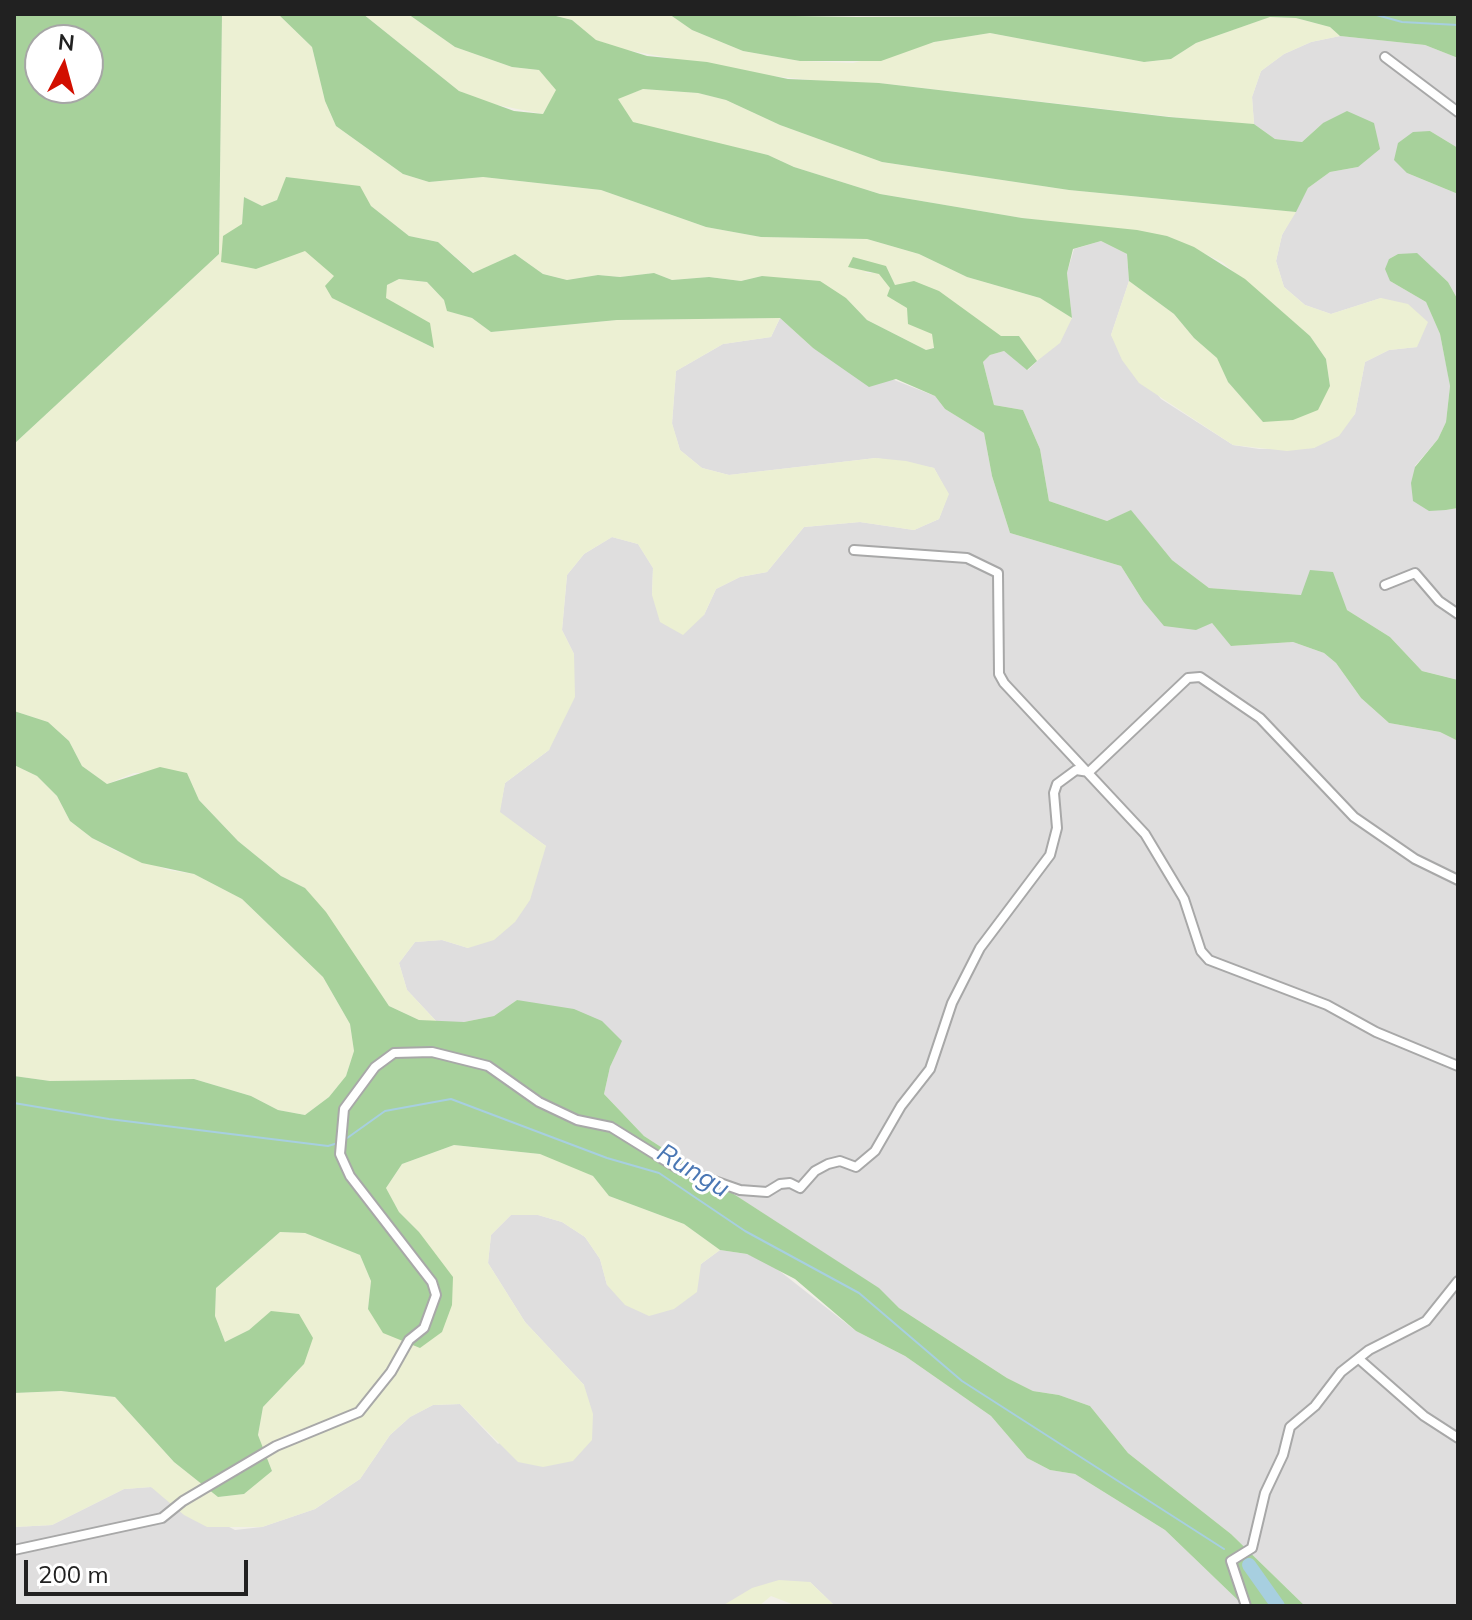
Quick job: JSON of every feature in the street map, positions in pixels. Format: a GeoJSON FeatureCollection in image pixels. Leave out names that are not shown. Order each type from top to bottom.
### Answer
{"type":"FeatureCollection","features":[{"type":"Feature","properties":{"kind":"street"},"geometry":{"type":"LineString","coordinates":[[1385,57],[1458,112]]}},
{"type":"Feature","properties":{"kind":"street"},"geometry":{"type":"LineString","coordinates":[[854,550],[967,558],[998,573],[999,662],[1004,683],[1145,834],[1184,899],[1201,951],[1209,960],[1327,1005],[1376,1032],[1458,1066]]}},
{"type":"Feature","properties":{"kind":"street"},"geometry":{"type":"LineString","coordinates":[[1385,585],[1415,573],[1439,601],[1458,614]]}},
{"type":"Feature","properties":{"kind":"street"},"geometry":{"type":"LineString","coordinates":[[1089,772],[1188,678],[1200,677],[1260,718],[1354,817],[1415,859],[1458,880]]}},
{"type":"Feature","properties":{"kind":"street"},"geometry":{"type":"LineString","coordinates":[[14,1550],[162,1518],[183,1501],[276,1446],[359,1412],[391,1372],[409,1340],[424,1328],[436,1295],[432,1282],[368,1201],[340,1154],[344,1109],[375,1067],[394,1053],[432,1052],[488,1066],[539,1102],[577,1120],[611,1127],[677,1168],[740,1190],[767,1192],[790,1183],[800,1188],[815,1171],[828,1164],[840,1161],[856,1167],[875,1151],[901,1106],[930,1069],[952,1003],[980,948],[1050,855],[1057,828],[1057,784],[1076,770],[1089,772]]}},
{"type":"Feature","properties":{"kind":"street"},"geometry":{"type":"LineString","coordinates":[[1246,1606],[1231,1561],[1252,1548],[1265,1493],[1283,1455],[1287,1432],[1315,1406],[1341,1372],[1379,1343],[1421,1326],[1458,1281]]}},
{"type":"Feature","properties":{"kind":"street"},"geometry":{"type":"LineString","coordinates":[[1359,1359],[1424,1416],[1458,1438]]}},
{"type":"Feature","properties":{"kind":"shaded area"},"geometry":{"type":"Polygon","coordinates":[[[1340,36],[1425,45],[1458,58],[1458,148],[1430,131],[1407,173],[1458,194],[1458,300],[1448,282],[1417,254],[1398,254],[1389,259],[1390,281],[1426,302],[1440,334],[1450,386],[1446,422],[1438,439],[1415,466],[1446,510],[1458,508],[1458,680],[1422,671],[1390,637],[1347,610],[1301,595],[1209,588],[1172,560],[1131,511],[1107,521],[1049,501],[1040,449],[1023,410],[994,405],[983,362],[990,355],[1004,351],[1028,370],[1037,361],[1072,318],[1067,273],[1074,249],[1101,241],[1127,254],[1129,281],[1111,335],[1161,399],[1233,445],[1259,449],[1314,448],[1355,414],[1365,362],[1389,350],[1417,347],[1381,298],[1331,314],[1305,305],[1284,287],[1276,261],[1282,235],[1308,188],[1330,172],[1358,167],[1323,123],[1302,142],[1275,139],[1254,124],[1252,97],[1261,71],[1284,54],[1311,42],[1340,36]]]}},
{"type":"Feature","properties":{"kind":"shaded area"},"geometry":{"type":"Polygon","coordinates":[[[780,318],[813,348],[935,396],[945,409],[984,433],[992,476],[1010,533],[1121,566],[1143,601],[1212,623],[1232,646],[1293,642],[1324,653],[1336,663],[1361,698],[1389,723],[1440,732],[1458,741],[1458,1606],[1305,1606],[1231,1534],[1128,1453],[1090,1406],[1059,1395],[1033,1391],[1007,1378],[899,1308],[878,1288],[644,1136],[604,1094],[610,1067],[621,1042],[517,1000],[494,1016],[464,1022],[437,1022],[407,990],[399,963],[415,942],[442,940],[468,948],[546,846],[499,813],[505,783],[549,750],[574,654],[562,630],[567,575],[584,554],[612,537],[638,544],[653,568],[652,595],[704,615],[716,589],[740,577],[767,572],[804,527],[860,522],[914,530],[939,519],[948,494],[934,468],[876,458],[729,475],[702,468],[680,450],[672,424],[676,371],[723,344],[771,337],[780,318]]]}},
{"type":"Feature","properties":{"kind":"shaded area"},"geometry":{"type":"Polygon","coordinates":[[[511,1215],[538,1215],[562,1222],[585,1237],[600,1259],[607,1285],[701,1264],[720,1250],[747,1254],[772,1265],[856,1331],[905,1356],[991,1416],[1027,1458],[1050,1470],[1075,1474],[1165,1530],[1244,1606],[835,1606],[810,1582],[722,1606],[14,1606],[14,1527],[52,1525],[124,1489],[151,1487],[235,1530],[262,1527],[315,1509],[360,1479],[390,1435],[410,1417],[433,1405],[460,1404],[498,1444],[584,1385],[525,1322],[488,1263],[491,1235],[511,1215]]]}},
{"type":"Feature","properties":{"kind":"green space"},"geometry":{"type":"Polygon","coordinates":[[[14,14],[222,14],[219,254],[14,444],[14,14]]]}},
{"type":"Feature","properties":{"kind":"green space"},"geometry":{"type":"Polygon","coordinates":[[[222,14],[278,14],[312,47],[325,101],[336,126],[403,174],[429,182],[483,177],[601,190],[706,227],[761,237],[867,239],[919,254],[967,277],[1040,298],[1072,318],[1060,343],[1037,361],[1019,336],[1001,337],[895,285],[886,266],[864,273],[879,273],[932,334],[935,347],[926,350],[867,320],[846,298],[762,276],[741,281],[709,277],[672,280],[654,273],[620,277],[598,275],[567,280],[543,274],[515,254],[474,273],[438,242],[409,236],[371,206],[311,182],[287,177],[277,200],[262,206],[244,197],[242,224],[256,269],[305,250],[326,266],[381,320],[433,348],[385,298],[387,285],[399,279],[427,282],[444,300],[448,311],[472,318],[491,332],[617,320],[780,318],[771,337],[723,344],[676,371],[672,423],[680,450],[702,468],[729,475],[876,458],[906,461],[934,468],[949,494],[939,519],[914,530],[860,522],[804,527],[767,572],[740,577],[716,589],[704,615],[683,635],[660,622],[652,595],[653,568],[638,544],[612,537],[584,554],[567,575],[562,630],[574,654],[575,697],[549,750],[505,783],[500,812],[546,846],[530,900],[515,922],[494,940],[468,948],[442,940],[415,942],[399,963],[407,990],[437,1022],[419,1020],[389,1006],[305,888],[281,876],[238,841],[199,800],[187,773],[134,773],[107,784],[82,766],[69,741],[48,722],[14,711],[14,444],[219,254],[222,14]]]}},
{"type":"Feature","properties":{"kind":"green space"},"geometry":{"type":"Polygon","coordinates":[[[278,14],[363,14],[459,91],[514,111],[543,114],[556,90],[539,70],[512,67],[455,47],[408,14],[548,14],[572,20],[596,40],[647,56],[707,62],[788,79],[879,83],[1254,124],[1275,139],[1302,142],[1323,123],[1347,111],[1374,123],[1380,149],[1358,167],[1330,172],[1308,188],[1296,212],[1069,190],[882,162],[780,125],[726,100],[698,93],[643,89],[618,99],[633,122],[768,155],[794,167],[880,194],[1022,218],[1167,236],[1194,247],[1245,279],[1310,336],[1326,359],[1330,386],[1318,410],[1293,420],[1263,422],[1228,382],[1217,358],[1194,338],[1174,314],[1129,281],[1127,254],[1101,241],[1073,249],[1067,273],[1072,318],[1040,298],[967,277],[919,254],[867,239],[761,237],[706,227],[601,190],[483,177],[429,182],[403,174],[336,126],[325,101],[312,47],[278,14]]]}},
{"type":"Feature","properties":{"kind":"green space"},"geometry":{"type":"Polygon","coordinates":[[[363,14],[408,14],[455,47],[512,67],[539,70],[557,90],[543,114],[487,103],[459,91],[363,14]]]}},
{"type":"Feature","properties":{"kind":"green space"},"geometry":{"type":"Polygon","coordinates":[[[548,14],[669,14],[692,30],[743,51],[800,61],[853,63],[934,42],[990,33],[1144,62],[1171,59],[1196,43],[1269,17],[1296,18],[1330,27],[1340,36],[1311,42],[1284,54],[1261,71],[1252,97],[1254,124],[879,83],[852,84],[761,75],[621,49],[595,40],[572,20],[548,14]]]}},
{"type":"Feature","properties":{"kind":"green space"},"geometry":{"type":"Polygon","coordinates":[[[669,14],[857,17],[1458,14],[1458,58],[1425,45],[1340,36],[1330,27],[1296,18],[1270,17],[1196,43],[1171,59],[1144,62],[990,33],[934,42],[881,61],[800,61],[743,51],[692,30],[669,14]]]}},
{"type":"Feature","properties":{"kind":"green space"},"geometry":{"type":"Polygon","coordinates":[[[643,89],[698,93],[726,100],[780,125],[882,162],[1069,190],[1296,212],[1282,235],[1276,261],[1284,287],[1305,305],[1331,314],[1381,298],[1408,304],[1428,322],[1417,347],[1389,350],[1365,362],[1355,414],[1339,436],[1314,448],[1287,451],[1233,445],[1139,383],[1122,360],[1111,335],[1129,281],[1174,314],[1194,338],[1218,358],[1228,382],[1263,422],[1330,386],[1326,359],[1310,336],[1222,262],[1167,236],[1022,218],[880,194],[794,167],[768,155],[658,130],[632,122],[617,98],[643,89]]]}},
{"type":"Feature","properties":{"kind":"green space"},"geometry":{"type":"Polygon","coordinates":[[[1430,131],[1458,148],[1458,194],[1407,173],[1394,160],[1398,143],[1413,132],[1430,131]]]}},
{"type":"Feature","properties":{"kind":"green space"},"geometry":{"type":"Polygon","coordinates":[[[286,177],[360,186],[371,206],[409,236],[438,242],[473,273],[515,254],[543,274],[567,280],[598,275],[620,277],[654,273],[672,280],[709,277],[741,281],[762,276],[820,281],[846,298],[867,320],[926,350],[934,348],[932,334],[908,324],[907,308],[887,296],[890,288],[879,274],[848,267],[853,257],[886,266],[895,285],[914,281],[939,291],[1001,336],[1019,336],[1037,361],[1027,370],[1004,351],[990,355],[983,362],[994,405],[1023,410],[1040,449],[1049,501],[1107,521],[1131,510],[1172,560],[1209,588],[1301,595],[1310,570],[1333,572],[1347,610],[1390,637],[1422,671],[1458,680],[1458,741],[1440,732],[1389,723],[1361,698],[1336,663],[1324,653],[1293,642],[1231,646],[1212,623],[1196,630],[1164,626],[1143,601],[1121,566],[1010,533],[992,476],[984,433],[945,409],[935,396],[896,379],[869,387],[813,348],[780,318],[617,320],[491,332],[472,318],[447,311],[444,300],[427,282],[399,279],[387,285],[386,298],[430,323],[434,348],[332,298],[325,286],[334,276],[305,251],[256,269],[221,262],[223,236],[242,224],[244,197],[262,206],[277,200],[286,177]]]}},
{"type":"Feature","properties":{"kind":"green space"},"geometry":{"type":"Polygon","coordinates":[[[1417,253],[1448,282],[1458,300],[1458,508],[1446,510],[1429,511],[1413,501],[1411,483],[1415,467],[1438,439],[1446,422],[1450,386],[1440,334],[1426,302],[1390,281],[1385,269],[1389,259],[1398,254],[1417,253]]]}},
{"type":"Feature","properties":{"kind":"green space"},"geometry":{"type":"Polygon","coordinates":[[[14,711],[48,722],[69,741],[82,766],[107,784],[160,767],[187,773],[199,800],[238,841],[281,876],[305,888],[326,912],[389,1006],[419,1020],[464,1022],[494,1016],[517,1000],[574,1009],[602,1021],[622,1041],[610,1067],[604,1094],[644,1136],[879,1288],[899,1308],[1007,1378],[1033,1391],[1059,1395],[1090,1406],[1128,1453],[1231,1534],[1305,1606],[1244,1606],[1165,1530],[1075,1474],[1050,1470],[1027,1458],[991,1416],[905,1356],[856,1331],[795,1279],[747,1254],[720,1250],[684,1224],[609,1196],[593,1176],[540,1154],[454,1145],[402,1164],[386,1188],[399,1212],[419,1232],[453,1277],[452,1305],[442,1332],[420,1348],[383,1333],[368,1309],[371,1281],[360,1255],[305,1233],[280,1232],[216,1288],[215,1316],[225,1342],[249,1330],[271,1311],[299,1314],[313,1338],[304,1364],[263,1407],[258,1435],[272,1471],[244,1494],[218,1497],[174,1462],[115,1397],[61,1391],[14,1393],[14,1076],[50,1081],[194,1079],[251,1096],[278,1110],[305,1115],[329,1097],[346,1076],[354,1051],[350,1024],[323,977],[242,899],[194,874],[142,863],[92,838],[70,821],[57,796],[37,776],[14,765],[14,711]]]}},
{"type":"Feature","properties":{"kind":"green space"},"geometry":{"type":"Polygon","coordinates":[[[14,765],[37,776],[57,796],[70,821],[92,838],[116,851],[168,870],[194,874],[242,899],[323,977],[350,1024],[354,1051],[346,1076],[329,1097],[305,1115],[278,1110],[251,1096],[194,1079],[50,1081],[14,1076],[14,765]]]}},
{"type":"Feature","properties":{"kind":"green space"},"geometry":{"type":"Polygon","coordinates":[[[454,1145],[540,1154],[566,1162],[593,1176],[609,1196],[684,1224],[720,1250],[701,1264],[697,1292],[674,1309],[649,1316],[625,1305],[607,1285],[600,1259],[585,1237],[562,1222],[538,1215],[511,1215],[491,1235],[488,1263],[525,1322],[584,1385],[593,1414],[592,1440],[573,1461],[543,1467],[518,1462],[460,1404],[433,1405],[410,1417],[390,1435],[360,1479],[315,1509],[262,1527],[207,1527],[184,1515],[151,1487],[124,1489],[52,1525],[14,1527],[14,1393],[61,1391],[115,1397],[174,1462],[218,1497],[244,1494],[272,1471],[258,1435],[263,1407],[304,1364],[272,1311],[249,1330],[225,1342],[215,1316],[216,1288],[280,1232],[305,1233],[360,1255],[371,1281],[368,1309],[434,1255],[419,1232],[399,1212],[386,1188],[402,1164],[454,1145]]]}},
{"type":"Feature","properties":{"kind":"green space"},"geometry":{"type":"Polygon","coordinates":[[[779,1580],[810,1582],[835,1606],[797,1606],[771,1596],[759,1606],[722,1606],[752,1588],[779,1580]]]}},
{"type":"Feature","properties":{"kind":"waterway"},"geometry":{"type":"LineString","coordinates":[[1373,14],[1402,22],[1458,25]]}},
{"type":"Feature","properties":{"kind":"waterway","name":"Rungu"},"geometry":{"type":"LineString","coordinates":[[343,1141],[385,1111],[451,1099],[607,1158],[659,1173],[745,1231],[859,1293],[962,1381],[1224,1549]]}},
{"type":"Feature","properties":{"kind":"waterway","name":"Rungu"},"geometry":{"type":"LineString","coordinates":[[14,1103],[109,1119],[328,1146],[338,1143]]}},
{"type":"Feature","properties":{"kind":"waterway","name":"Rungu"},"geometry":{"type":"LineString","coordinates":[[1249,1565],[1278,1606]]}}]}
